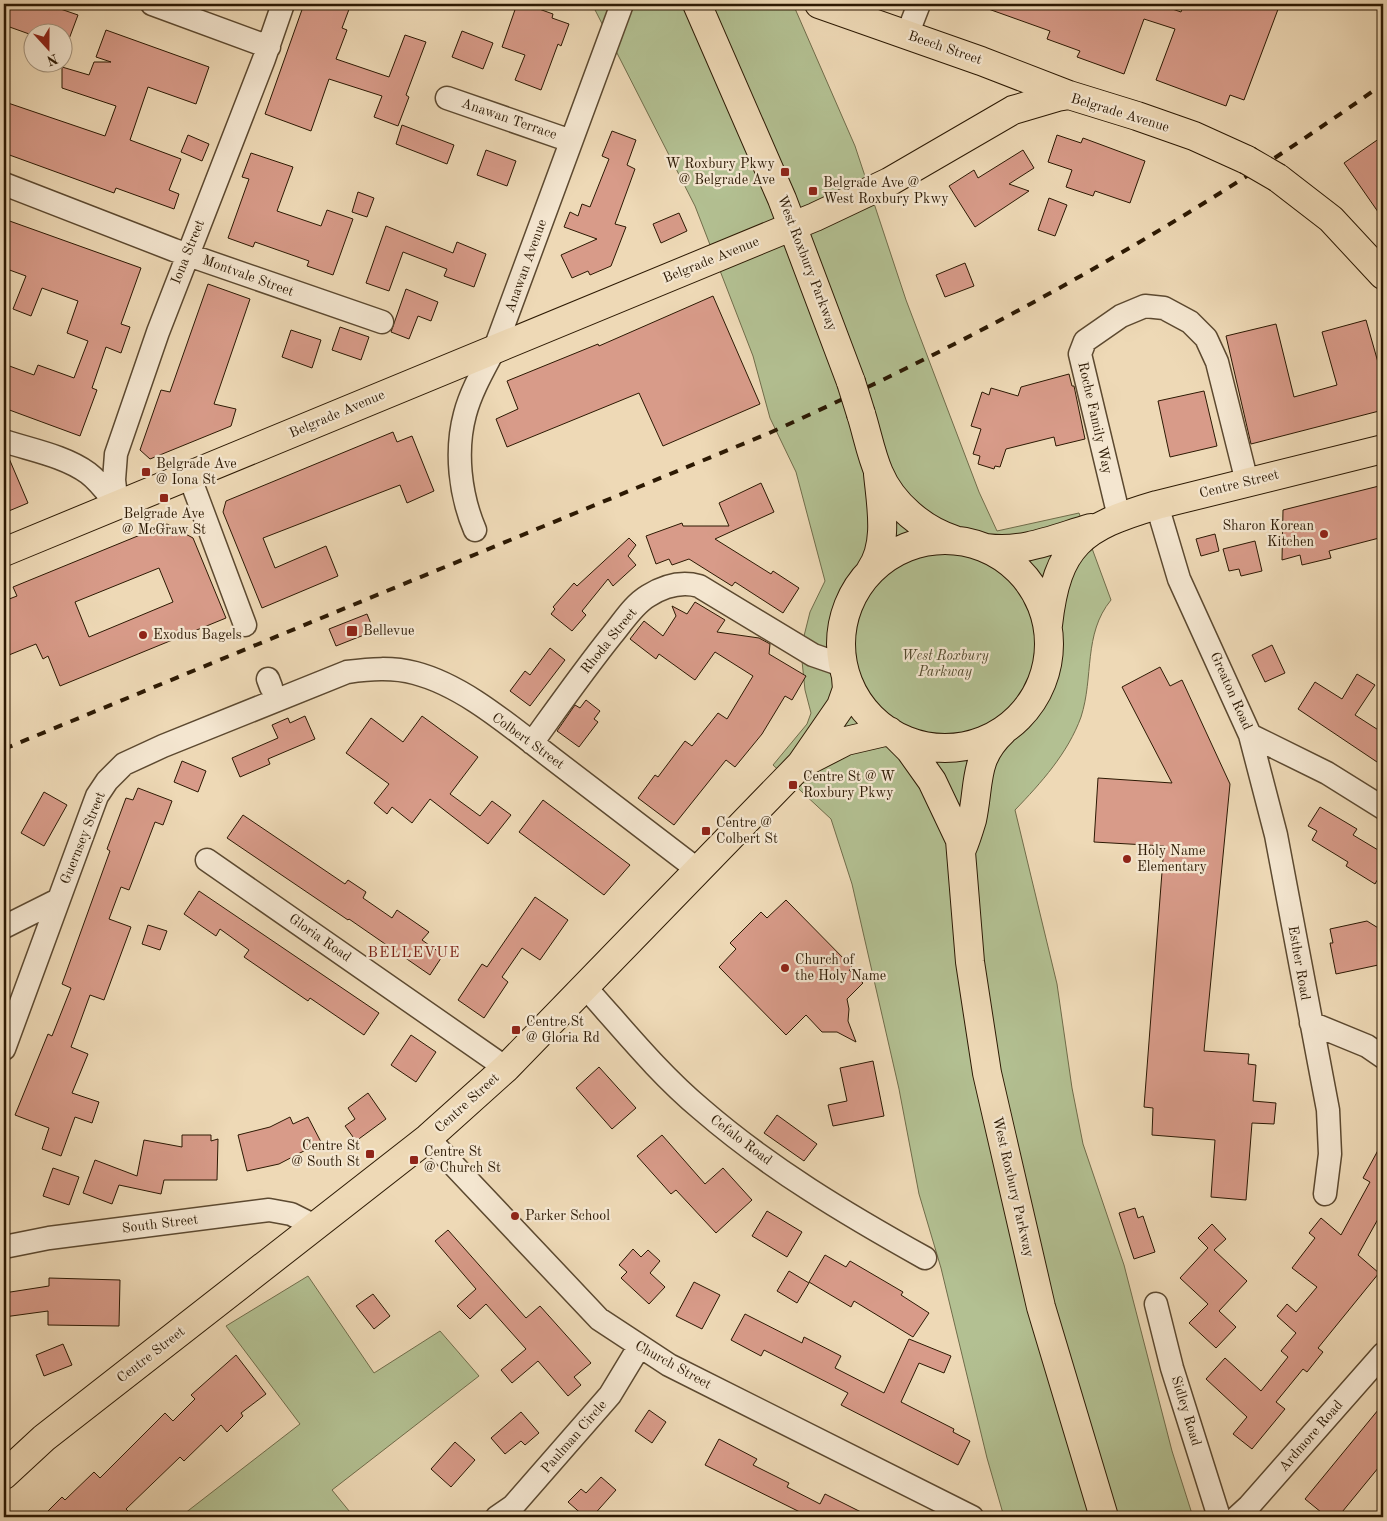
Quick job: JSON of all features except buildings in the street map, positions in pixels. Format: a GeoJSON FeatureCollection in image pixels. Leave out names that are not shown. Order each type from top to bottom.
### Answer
{"type":"FeatureCollection","features":[{"type":"Feature","properties":{"kind":"main road","name":"West Roxbury Parkway"},"geometry":{"type":"LineString","coordinates":[[697,4],[751,123],[793,226],[861,414],[878,472],[881,546],[877,560],[870,571]]}},
{"type":"Feature","properties":{"kind":"main road","name":"Beech Street"},"geometry":{"type":"LineString","coordinates":[[820,4],[981,61],[1069,95]]}},
{"type":"Feature","properties":{"kind":"main road","name":"Belgrade Avenue"},"geometry":{"type":"LineString","coordinates":[[4,552],[793,226],[890,182],[1013,110],[1042,100],[1069,95],[1171,127],[1247,160],[1278,178],[1331,219],[1380,267]]}},
{"type":"Feature","properties":{"kind":"main road","name":"Centre Street"},"geometry":{"type":"LineString","coordinates":[[987,548],[1011,550],[1026,548],[1157,505],[1383,449]]}},
{"type":"Feature","properties":{"kind":"main road","name":"West Roxbury Parkway"},"geometry":{"type":"LineString","coordinates":[[878,472],[891,493],[912,516],[939,534],[956,540]]}},
{"type":"Feature","properties":{"kind":"main road","name":"Centre Street"},"geometry":{"type":"LineString","coordinates":[[1048,626],[1051,598],[1061,566],[1073,546],[1108,522]]}},
{"type":"Feature","properties":{"kind":"main road"},"geometry":{"type":"LineString","coordinates":[[956,540],[987,548],[1012,564],[1022,574],[1039,598],[1048,626],[1049,642],[1044,675],[1030,704],[1007,727],[980,742],[949,748],[918,745],[892,733],[867,714],[858,703],[844,671],[840,640],[844,614],[854,591],[870,571],[891,555],[910,546],[929,541],[956,540]]}},
{"type":"Feature","properties":{"kind":"main road","name":"Centre Street"},"geometry":{"type":"LineString","coordinates":[[4,1475],[44,1438],[428,1138],[506,1068],[586,988],[801,764],[841,706],[847,689],[844,671]]}},
{"type":"Feature","properties":{"kind":"main road","name":"West Roxbury Parkway"},"geometry":{"type":"LineString","coordinates":[[962,850],[972,820],[980,763],[990,745],[1007,727]]}},
{"type":"Feature","properties":{"kind":"main road","name":"West Roxbury Parkway"},"geometry":{"type":"LineString","coordinates":[[892,733],[910,750],[932,781],[952,820],[962,850],[970,962],[988,1073],[1041,1307],[1104,1517]]}},
{"type":"Feature","properties":{"kind":"main road","name":"Centre Street"},"geometry":{"type":"LineString","coordinates":[[801,764],[846,741],[892,733]]}},
{"type":"Feature","properties":{"kind":"street"},"geometry":{"type":"LineString","coordinates":[[152,4],[269,46]]}},
{"type":"Feature","properties":{"kind":"street","name":"Iona Street"},"geometry":{"type":"LineString","coordinates":[[116,505],[114,480],[116,454],[158,332],[269,46],[283,4]]}},
{"type":"Feature","properties":{"kind":"street","name":"Anawan Avenue"},"geometry":{"type":"LineString","coordinates":[[475,530],[465,502],[462,484],[462,431],[471,396],[495,348],[622,4]]}},
{"type":"Feature","properties":{"kind":"street"},"geometry":{"type":"LineString","coordinates":[[907,35],[919,4]]}},
{"type":"Feature","properties":{"kind":"street","name":"Anawan Terrace"},"geometry":{"type":"LineString","coordinates":[[447,98],[571,141]]}},
{"type":"Feature","properties":{"kind":"street","name":"Montvale Street"},"geometry":{"type":"LineString","coordinates":[[4,184],[188,255],[382,322]]}},
{"type":"Feature","properties":{"kind":"street","name":"Roche Family Way"},"geometry":{"type":"LineString","coordinates":[[1108,522],[1080,354],[1085,341],[1121,316],[1145,306],[1164,308],[1170,311],[1190,322],[1206,338],[1217,362],[1247,482]]}},
{"type":"Feature","properties":{"kind":"street"},"geometry":{"type":"LineString","coordinates":[[4,441],[68,463],[87,473],[102,486],[116,505]]}},
{"type":"Feature","properties":{"kind":"street"},"geometry":{"type":"LineString","coordinates":[[189,475],[242,618]]}},
{"type":"Feature","properties":{"kind":"street","name":"Greaton Road"},"geometry":{"type":"LineString","coordinates":[[1157,505],[1179,579],[1250,735],[1327,773],[1383,808]]}},
{"type":"Feature","properties":{"kind":"street","name":"Rhoda Street"},"geometry":{"type":"LineString","coordinates":[[532,743],[572,686],[636,607],[660,589],[675,584],[689,583],[699,586],[812,655],[844,671]]}},
{"type":"Feature","properties":{"kind":"street","name":"Colbert Street"},"geometry":{"type":"LineString","coordinates":[[335,675],[375,669],[402,670],[468,686],[532,743],[698,870]]}},
{"type":"Feature","properties":{"kind":"street","name":"Guernsey Street"},"geometry":{"type":"LineString","coordinates":[[4,1048],[98,796],[107,781],[124,764],[335,675]]}},
{"type":"Feature","properties":{"kind":"street","name":"Esther Road"},"geometry":{"type":"LineString","coordinates":[[1250,735],[1276,835],[1328,1110],[1330,1154],[1325,1194]]}},
{"type":"Feature","properties":{"kind":"street","name":"Gloria Road"},"geometry":{"type":"LineString","coordinates":[[207,860],[506,1068]]}},
{"type":"Feature","properties":{"kind":"street"},"geometry":{"type":"LineString","coordinates":[[4,927],[58,900]]}},
{"type":"Feature","properties":{"kind":"street","name":"Cefalo Road"},"geometry":{"type":"LineString","coordinates":[[586,988],[657,1068],[700,1109],[746,1146],[840,1210],[925,1258]]}},
{"type":"Feature","properties":{"kind":"street"},"geometry":{"type":"LineString","coordinates":[[1311,1023],[1367,1046],[1383,1057]]}},
{"type":"Feature","properties":{"kind":"street","name":"Church Street"},"geometry":{"type":"LineString","coordinates":[[428,1138],[599,1319],[639,1348],[669,1365],[972,1517]]}},
{"type":"Feature","properties":{"kind":"street","name":"South Street"},"geometry":{"type":"LineString","coordinates":[[4,1247],[49,1238],[269,1210],[291,1214],[314,1226]]}},
{"type":"Feature","properties":{"kind":"street","name":"Sidley Road"},"geometry":{"type":"LineString","coordinates":[[1156,1304],[1172,1368],[1219,1517]]}},
{"type":"Feature","properties":{"kind":"street","name":"Paulman Circle"},"geometry":{"type":"LineString","coordinates":[[497,1517],[514,1506],[610,1395],[639,1348]]}},
{"type":"Feature","properties":{"kind":"street","name":"Ardmore Road"},"geometry":{"type":"LineString","coordinates":[[1237,1517],[1249,1506],[1383,1354]]}},
{"type":"Feature","properties":{"kind":"green space","name":"West Roxbury Parkway"},"geometry":{"type":"Polygon","coordinates":[[[592,4],[793,4],[855,146],[906,300],[979,492],[997,531],[1079,513],[1111,600],[1102,613],[1096,627],[1081,717],[1069,743],[1053,767],[1015,810],[1057,984],[1072,1088],[1083,1144],[1124,1265],[1172,1451],[1193,1517],[1004,1517],[987,1458],[941,1268],[919,1194],[899,1089],[852,884],[831,819],[773,765],[807,724],[811,713],[805,690],[802,661],[803,640],[810,612],[825,581],[796,472],[770,418],[753,356],[695,206],[592,4]]]}},
{"type":"Feature","properties":{"kind":"green space"},"geometry":{"type":"Polygon","coordinates":[[[308,1276],[374,1373],[440,1331],[479,1376],[332,1490],[354,1517],[180,1517],[300,1424],[226,1326],[308,1276]]]}},
{"type":"Feature","properties":{"kind":"railway"},"geometry":{"type":"LineString","coordinates":[[4,749],[767,434],[849,396],[1007,317],[1160,230],[1235,184],[1383,84]]}},
{"type":"Feature","properties":{"kind":"place","name":"W Roxbury Pkwy @ Belgrade Ave"},"geometry":{"type":"Point","coordinates":[785,172]}},
{"type":"Feature","properties":{"kind":"place","name":"Belgrade Ave @ West Roxbury Pkwy"},"geometry":{"type":"Point","coordinates":[813,191]}},
{"type":"Feature","properties":{"kind":"place","name":"Belgrade Ave @ Iona St"},"geometry":{"type":"Point","coordinates":[146,472]}},
{"type":"Feature","properties":{"kind":"place","name":"Belgrade Ave @ McGraw St"},"geometry":{"type":"Point","coordinates":[164,498]}},
{"type":"Feature","properties":{"kind":"place","name":"Sharon Korean Kitchen"},"geometry":{"type":"Point","coordinates":[1324,534]}},
{"type":"Feature","properties":{"kind":"place","name":"Bellevue"},"geometry":{"type":"Point","coordinates":[352,631]}},
{"type":"Feature","properties":{"kind":"place","name":"Exodus Bagels"},"geometry":{"type":"Point","coordinates":[143,635]}},
{"type":"Feature","properties":{"kind":"place","name":"Centre St @ W Roxbury Pkwy"},"geometry":{"type":"Point","coordinates":[793,785]}},
{"type":"Feature","properties":{"kind":"place","name":"Centre @ Colbert St"},"geometry":{"type":"Point","coordinates":[706,831]}},
{"type":"Feature","properties":{"kind":"place","name":"Holy Name Elementary"},"geometry":{"type":"Point","coordinates":[1127,859]}},
{"type":"Feature","properties":{"kind":"place","name":"Church of the Holy Name"},"geometry":{"type":"Point","coordinates":[785,968]}},
{"type":"Feature","properties":{"kind":"place","name":"Centre St @ Gloria Rd"},"geometry":{"type":"Point","coordinates":[516,1030]}},
{"type":"Feature","properties":{"kind":"place","name":"Centre St @ South St"},"geometry":{"type":"Point","coordinates":[370,1154]}},
{"type":"Feature","properties":{"kind":"place","name":"Centre St @ Church St"},"geometry":{"type":"Point","coordinates":[414,1160]}},
{"type":"Feature","properties":{"kind":"place","name":"Parker School"},"geometry":{"type":"Point","coordinates":[515,1216]}},
{"type":"Feature","properties":{"kind":"district","name":"BELLEVUE"},"geometry":{"type":"Point","coordinates":[414,953]}}]}
